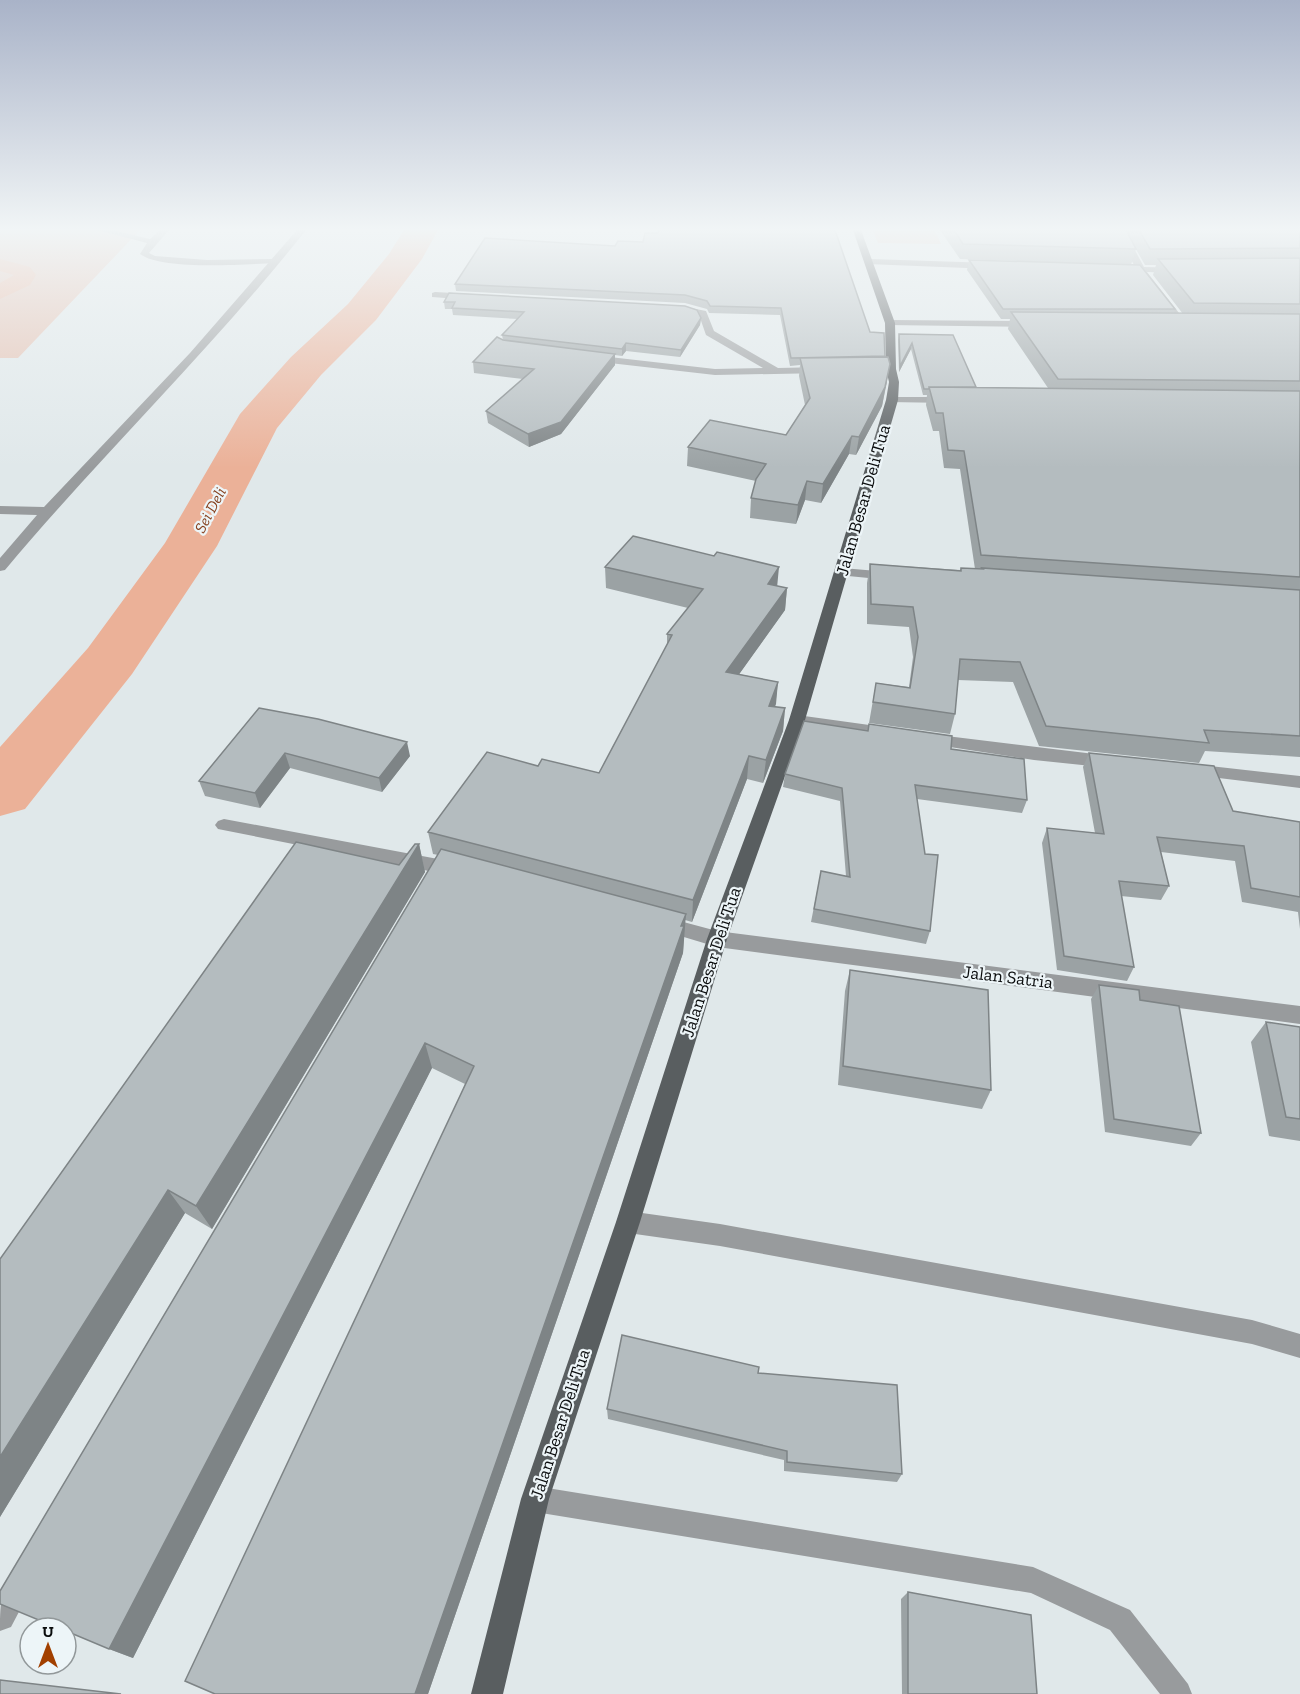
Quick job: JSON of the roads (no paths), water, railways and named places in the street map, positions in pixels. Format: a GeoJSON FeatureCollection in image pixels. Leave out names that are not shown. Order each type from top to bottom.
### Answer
{"type":"FeatureCollection","features":[{"type":"Feature","properties":{"kind":"main road","name":"Jalan Besar Deli Tua"},"geometry":{"type":"LineString","coordinates":[[487,1694],[535,1499],[628,1221],[717,939],[797,720],[892,400],[894,382],[885,369],[890,323],[885,309]]}},
{"type":"Feature","properties":{"kind":"street"},"geometry":{"type":"LineString","coordinates":[[1,565],[47,511],[173,379],[234,309]]}},
{"type":"Feature","properties":{"kind":"street"},"geometry":{"type":"LineString","coordinates":[[689,309],[703,313],[710,333],[776,371]]}},
{"type":"Feature","properties":{"kind":"street"},"geometry":{"type":"LineString","coordinates":[[1171,309],[1183,324]]}},
{"type":"Feature","properties":{"kind":"street"},"geometry":{"type":"LineString","coordinates":[[890,323],[1042,324]]}},
{"type":"Feature","properties":{"kind":"street"},"geometry":{"type":"LineString","coordinates":[[1171,324],[1195,324]]}},
{"type":"Feature","properties":{"kind":"street"},"geometry":{"type":"LineString","coordinates":[[575,356],[715,372],[833,370]]}},
{"type":"Feature","properties":{"kind":"street"},"geometry":{"type":"LineString","coordinates":[[892,400],[958,400]]}},
{"type":"Feature","properties":{"kind":"street"},"geometry":{"type":"LineString","coordinates":[[0,510],[47,511]]}},
{"type":"Feature","properties":{"kind":"street"},"geometry":{"type":"LineString","coordinates":[[797,720],[1034,754],[1126,764]]}},
{"type":"Feature","properties":{"kind":"street"},"geometry":{"type":"LineString","coordinates":[[1172,768],[1300,782]]}},
{"type":"Feature","properties":{"kind":"street"},"geometry":{"type":"LineString","coordinates":[[224,825],[435,875],[475,874]]}},
{"type":"Feature","properties":{"kind":"street","name":"Jalan Satria"},"geometry":{"type":"LineString","coordinates":[[643,919],[717,939],[1300,1015]]}},
{"type":"Feature","properties":{"kind":"street"},"geometry":{"type":"LineString","coordinates":[[0,1616],[30,1565]]}},
{"type":"Feature","properties":{"kind":"lane"},"geometry":{"type":"LineString","coordinates":[[842,573],[900,577]]}},
{"type":"Feature","properties":{"kind":"lane"},"geometry":{"type":"LineString","coordinates":[[628,1221],[720,1235],[1252,1332],[1300,1346]]}},
{"type":"Feature","properties":{"kind":"lane"},"geometry":{"type":"LineString","coordinates":[[535,1499],[1033,1580],[1120,1620],[1178,1694]]}},
{"type":"Feature","properties":{"kind":"waterway","name":"Sei Deli"},"geometry":{"type":"LineString","coordinates":[[0,792],[110,661],[190,546],[256,424],[306,366],[364,309]]}}]}
